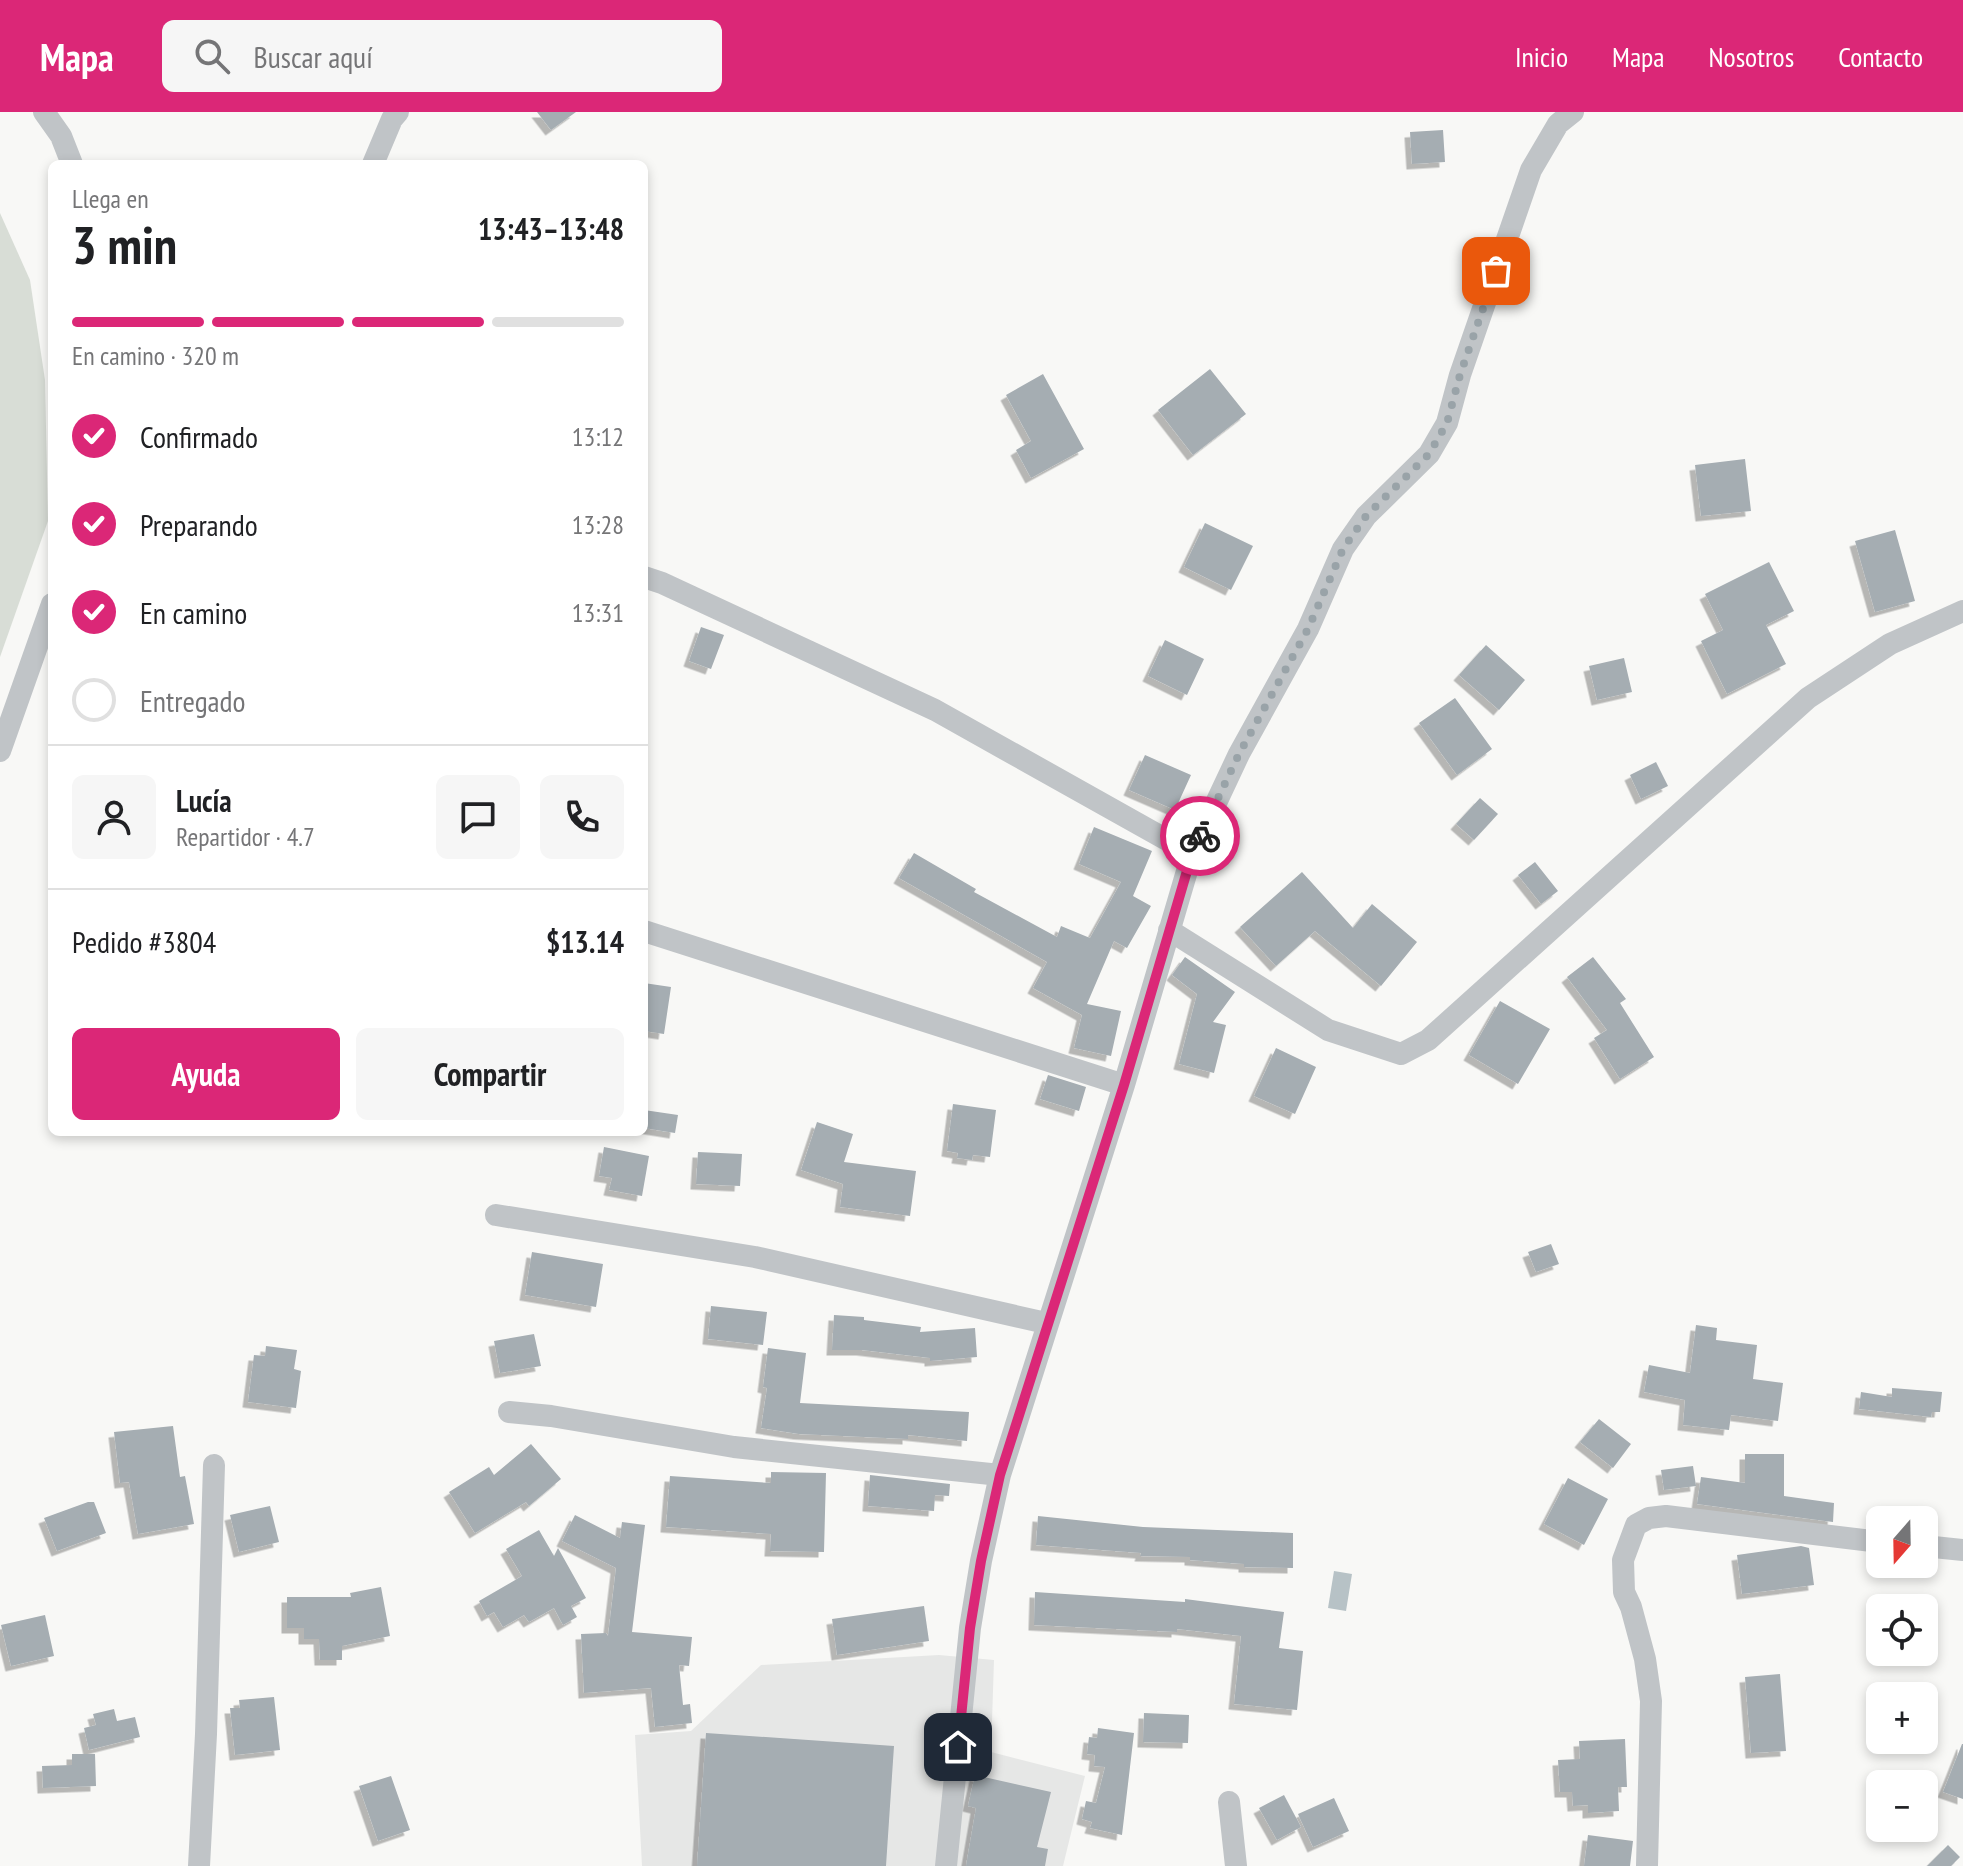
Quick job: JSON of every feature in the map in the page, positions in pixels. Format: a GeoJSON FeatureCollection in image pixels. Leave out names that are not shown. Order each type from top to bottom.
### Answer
{"type":"FeatureCollection","features":[{"type":"Feature","properties":{"kind":"street"},"geometry":{"type":"LineString","coordinates":[[44,112],[61,136],[70,160]]}},
{"type":"Feature","properties":{"kind":"street"},"geometry":{"type":"LineString","coordinates":[[375,160],[398,112]]}},
{"type":"Feature","properties":{"kind":"street"},"geometry":{"type":"LineString","coordinates":[[946,1866],[970,1628],[1000,1475],[1124,1085],[1192,854],[1239,754],[1308,629],[1343,549],[1366,516],[1429,454],[1447,423],[1460,375],[1531,170],[1558,124],[1573,112]]}},
{"type":"Feature","properties":{"kind":"street"},"geometry":{"type":"LineString","coordinates":[[648,578],[935,710],[1192,854]]}},
{"type":"Feature","properties":{"kind":"street"},"geometry":{"type":"LineString","coordinates":[[1169,930],[1328,1030],[1401,1054],[1428,1040],[1808,698],[1890,644],[1963,611]]}},
{"type":"Feature","properties":{"kind":"street"},"geometry":{"type":"LineString","coordinates":[[0,751],[48,615]]}},
{"type":"Feature","properties":{"kind":"street"},"geometry":{"type":"LineString","coordinates":[[648,932],[1124,1085]]}},
{"type":"Feature","properties":{"kind":"street"},"geometry":{"type":"LineString","coordinates":[[496,1215],[755,1257],[1046,1323]]}},
{"type":"Feature","properties":{"kind":"street"},"geometry":{"type":"LineString","coordinates":[[509,1412],[551,1416],[734,1447],[1000,1475]]}},
{"type":"Feature","properties":{"kind":"street"},"geometry":{"type":"LineString","coordinates":[[199,1866],[214,1465]]}},
{"type":"Feature","properties":{"kind":"street"},"geometry":{"type":"LineString","coordinates":[[1647,1866],[1651,1701],[1645,1659],[1624,1592],[1623,1560],[1636,1525],[1649,1518],[1666,1516],[1866,1540]]}},
{"type":"Feature","properties":{"kind":"street"},"geometry":{"type":"LineString","coordinates":[[1938,1547],[1963,1550]]}},
{"type":"Feature","properties":{"kind":"street"},"geometry":{"type":"LineString","coordinates":[[1229,1802],[1236,1866]]}},
{"type":"Feature","properties":{"kind":"shaded area"},"geometry":{"type":"Polygon","coordinates":[[[0,213],[30,280],[45,380],[48,521],[0,657],[0,213]]]}},
{"type":"Feature","properties":{"kind":"shaded area"},"geometry":{"type":"Polygon","coordinates":[[[1334,1571],[1352,1574],[1346,1611],[1328,1608],[1334,1571]]]}},
{"type":"Feature","properties":{"kind":"shaded area"},"geometry":{"type":"Polygon","coordinates":[[[939,1655],[994,1660],[991,1752],[1085,1776],[1063,1866],[642,1866],[635,1735],[691,1731],[761,1665],[939,1655]]]}},
{"type":"Feature","properties":{"kind":"building"},"geometry":{"type":"Polygon","coordinates":[[[537,112],[576,112],[551,130],[537,112]]]}},
{"type":"Feature","properties":{"kind":"building"},"geometry":{"type":"Polygon","coordinates":[[[1443,130],[1445,162],[1412,164],[1410,132],[1443,130]]]}},
{"type":"Feature","properties":{"kind":"building"},"geometry":{"type":"Polygon","coordinates":[[[1210,369],[1246,414],[1193,455],[1158,410],[1210,369]]]}},
{"type":"Feature","properties":{"kind":"building"},"geometry":{"type":"Polygon","coordinates":[[[1043,374],[1084,449],[1031,478],[1016,450],[1031,441],[1006,395],[1043,374]]]}},
{"type":"Feature","properties":{"kind":"building"},"geometry":{"type":"Polygon","coordinates":[[[1745,459],[1751,511],[1701,516],[1695,465],[1745,459]]]}},
{"type":"Feature","properties":{"kind":"building"},"geometry":{"type":"Polygon","coordinates":[[[1205,523],[1253,546],[1231,590],[1184,567],[1205,523]]]}},
{"type":"Feature","properties":{"kind":"building"},"geometry":{"type":"Polygon","coordinates":[[[1895,530],[1915,601],[1875,612],[1855,541],[1895,530]]]}},
{"type":"Feature","properties":{"kind":"building"},"geometry":{"type":"Polygon","coordinates":[[[1769,562],[1794,611],[1766,625],[1786,664],[1727,694],[1701,641],[1723,630],[1705,594],[1769,562]]]}},
{"type":"Feature","properties":{"kind":"building"},"geometry":{"type":"Polygon","coordinates":[[[701,627],[724,635],[711,669],[689,661],[701,627]]]}},
{"type":"Feature","properties":{"kind":"building"},"geometry":{"type":"Polygon","coordinates":[[[1165,640],[1204,659],[1187,695],[1148,676],[1165,640]]]}},
{"type":"Feature","properties":{"kind":"building"},"geometry":{"type":"Polygon","coordinates":[[[1486,645],[1525,680],[1499,710],[1459,675],[1486,645]]]}},
{"type":"Feature","properties":{"kind":"building"},"geometry":{"type":"Polygon","coordinates":[[[1624,658],[1632,692],[1597,700],[1589,666],[1624,658]]]}},
{"type":"Feature","properties":{"kind":"building"},"geometry":{"type":"Polygon","coordinates":[[[1455,698],[1492,749],[1457,775],[1419,723],[1455,698]]]}},
{"type":"Feature","properties":{"kind":"building"},"geometry":{"type":"Polygon","coordinates":[[[1145,755],[1191,775],[1175,810],[1129,790],[1145,755]]]}},
{"type":"Feature","properties":{"kind":"building"},"geometry":{"type":"Polygon","coordinates":[[[1656,762],[1668,786],[1641,799],[1630,775],[1656,762]]]}},
{"type":"Feature","properties":{"kind":"building"},"geometry":{"type":"Polygon","coordinates":[[[1480,798],[1498,814],[1474,840],[1456,824],[1480,798]]]}},
{"type":"Feature","properties":{"kind":"building"},"geometry":{"type":"Polygon","coordinates":[[[1094,827],[1152,851],[1133,896],[1151,906],[1127,948],[1114,941],[1087,1004],[1121,1011],[1111,1056],[1074,1048],[1082,1015],[1033,988],[1047,962],[899,878],[914,853],[976,889],[974,892],[1057,937],[1061,926],[1090,938],[1121,882],[1079,864],[1094,827]]]}},
{"type":"Feature","properties":{"kind":"building"},"geometry":{"type":"Polygon","coordinates":[[[1535,862],[1558,891],[1541,904],[1518,875],[1535,862]]]}},
{"type":"Feature","properties":{"kind":"building"},"geometry":{"type":"Polygon","coordinates":[[[1302,872],[1353,928],[1372,904],[1417,942],[1381,986],[1315,931],[1276,966],[1240,927],[1302,872]]]}},
{"type":"Feature","properties":{"kind":"building"},"geometry":{"type":"Polygon","coordinates":[[[1185,957],[1235,992],[1213,1022],[1226,1025],[1214,1073],[1179,1064],[1197,994],[1172,975],[1185,957]]]}},
{"type":"Feature","properties":{"kind":"building"},"geometry":{"type":"Polygon","coordinates":[[[1593,957],[1626,999],[1620,1003],[1654,1057],[1620,1079],[1594,1038],[1607,1030],[1567,977],[1593,957]]]}},
{"type":"Feature","properties":{"kind":"building"},"geometry":{"type":"Polygon","coordinates":[[[648,984],[671,987],[664,1034],[648,1032],[648,984]]]}},
{"type":"Feature","properties":{"kind":"building"},"geometry":{"type":"Polygon","coordinates":[[[1500,1001],[1550,1029],[1518,1084],[1469,1055],[1500,1001]]]}},
{"type":"Feature","properties":{"kind":"building"},"geometry":{"type":"Polygon","coordinates":[[[1276,1048],[1316,1067],[1295,1114],[1254,1096],[1276,1048]]]}},
{"type":"Feature","properties":{"kind":"building"},"geometry":{"type":"Polygon","coordinates":[[[1048,1075],[1086,1087],[1079,1111],[1040,1099],[1048,1075]]]}},
{"type":"Feature","properties":{"kind":"building"},"geometry":{"type":"Polygon","coordinates":[[[953,1104],[996,1110],[990,1157],[973,1155],[972,1160],[957,1158],[958,1153],[947,1151],[953,1104]]]}},
{"type":"Feature","properties":{"kind":"building"},"geometry":{"type":"Polygon","coordinates":[[[648,1111],[678,1115],[675,1133],[648,1129],[648,1111]]]}},
{"type":"Feature","properties":{"kind":"building"},"geometry":{"type":"Polygon","coordinates":[[[817,1122],[853,1134],[844,1162],[916,1171],[910,1216],[840,1207],[843,1184],[801,1170],[817,1122]]]}},
{"type":"Feature","properties":{"kind":"building"},"geometry":{"type":"Polygon","coordinates":[[[604,1147],[649,1156],[642,1196],[609,1190],[612,1178],[599,1176],[604,1147]]]}},
{"type":"Feature","properties":{"kind":"building"},"geometry":{"type":"Polygon","coordinates":[[[698,1152],[742,1154],[740,1186],[696,1184],[698,1152]]]}},
{"type":"Feature","properties":{"kind":"building"},"geometry":{"type":"Polygon","coordinates":[[[1551,1244],[1559,1264],[1536,1272],[1528,1252],[1551,1244]]]}},
{"type":"Feature","properties":{"kind":"building"},"geometry":{"type":"Polygon","coordinates":[[[532,1252],[603,1264],[596,1307],[525,1295],[532,1252]]]}},
{"type":"Feature","properties":{"kind":"building"},"geometry":{"type":"Polygon","coordinates":[[[711,1306],[767,1312],[763,1345],[708,1339],[711,1306]]]}},
{"type":"Feature","properties":{"kind":"building"},"geometry":{"type":"Polygon","coordinates":[[[834,1315],[921,1327],[920,1332],[975,1328],[977,1357],[930,1361],[930,1358],[862,1350],[832,1350],[834,1315]]]}},
{"type":"Feature","properties":{"kind":"building"},"geometry":{"type":"Polygon","coordinates":[[[1696,1325],[1717,1328],[1716,1340],[1757,1345],[1753,1379],[1783,1383],[1778,1421],[1731,1415],[1729,1430],[1683,1425],[1685,1400],[1644,1392],[1649,1365],[1690,1373],[1696,1325]]]}},
{"type":"Feature","properties":{"kind":"building"},"geometry":{"type":"Polygon","coordinates":[[[534,1334],[541,1366],[500,1373],[494,1341],[534,1334]]]}},
{"type":"Feature","properties":{"kind":"building"},"geometry":{"type":"Polygon","coordinates":[[[266,1346],[297,1350],[294,1369],[301,1371],[296,1408],[248,1402],[254,1355],[265,1356],[266,1346]]]}},
{"type":"Feature","properties":{"kind":"building"},"geometry":{"type":"Polygon","coordinates":[[[768,1348],[806,1353],[800,1403],[969,1412],[967,1441],[908,1435],[908,1439],[799,1434],[761,1428],[767,1388],[763,1387],[768,1348]]]}},
{"type":"Feature","properties":{"kind":"building"},"geometry":{"type":"Polygon","coordinates":[[[1892,1388],[1942,1392],[1940,1412],[1932,1412],[1931,1417],[1859,1409],[1861,1392],[1892,1397],[1892,1388]]]}},
{"type":"Feature","properties":{"kind":"building"},"geometry":{"type":"Polygon","coordinates":[[[1599,1419],[1631,1444],[1613,1468],[1580,1442],[1599,1419]]]}},
{"type":"Feature","properties":{"kind":"building"},"geometry":{"type":"Polygon","coordinates":[[[173,1426],[180,1477],[185,1476],[194,1524],[138,1534],[129,1482],[120,1483],[114,1432],[173,1426]]]}},
{"type":"Feature","properties":{"kind":"building"},"geometry":{"type":"Polygon","coordinates":[[[531,1444],[561,1479],[529,1506],[526,1502],[475,1533],[449,1492],[489,1467],[494,1475],[531,1444]]]}},
{"type":"Feature","properties":{"kind":"building"},"geometry":{"type":"Polygon","coordinates":[[[1745,1454],[1784,1454],[1784,1496],[1834,1503],[1833,1522],[1697,1504],[1701,1477],[1745,1483],[1745,1454]]]}},
{"type":"Feature","properties":{"kind":"building"},"geometry":{"type":"Polygon","coordinates":[[[1693,1466],[1696,1486],[1664,1490],[1661,1470],[1693,1466]]]}},
{"type":"Feature","properties":{"kind":"building"},"geometry":{"type":"Polygon","coordinates":[[[771,1472],[826,1473],[824,1552],[770,1551],[771,1534],[666,1527],[670,1476],[771,1483],[771,1472]]]}},
{"type":"Feature","properties":{"kind":"building"},"geometry":{"type":"Polygon","coordinates":[[[870,1475],[950,1484],[949,1496],[935,1495],[934,1511],[868,1506],[870,1475]]]}},
{"type":"Feature","properties":{"kind":"building"},"geometry":{"type":"Polygon","coordinates":[[[1568,1478],[1608,1499],[1584,1545],[1544,1524],[1568,1478]]]}},
{"type":"Feature","properties":{"kind":"building"},"geometry":{"type":"Polygon","coordinates":[[[94,1502],[106,1533],[57,1551],[44,1518],[94,1502]]]}},
{"type":"Feature","properties":{"kind":"building"},"geometry":{"type":"Polygon","coordinates":[[[270,1506],[279,1542],[239,1552],[230,1515],[270,1506]]]}},
{"type":"Feature","properties":{"kind":"building"},"geometry":{"type":"Polygon","coordinates":[[[575,1515],[620,1538],[622,1522],[645,1525],[632,1632],[692,1637],[689,1666],[679,1665],[683,1705],[690,1704],[692,1723],[655,1727],[651,1688],[584,1693],[581,1634],[606,1633],[608,1636],[616,1568],[562,1541],[575,1515]]]}},
{"type":"Feature","properties":{"kind":"building"},"geometry":{"type":"Polygon","coordinates":[[[1038,1516],[1143,1527],[1293,1533],[1293,1568],[1244,1567],[1244,1564],[1190,1560],[1190,1557],[1140,1556],[1141,1553],[1036,1545],[1038,1516]]]}},
{"type":"Feature","properties":{"kind":"building"},"geometry":{"type":"Polygon","coordinates":[[[539,1530],[554,1556],[558,1548],[586,1598],[571,1606],[577,1617],[563,1625],[554,1608],[529,1622],[524,1615],[503,1627],[494,1612],[487,1616],[479,1601],[522,1576],[506,1549],[539,1530]]]}},
{"type":"Feature","properties":{"kind":"building"},"geometry":{"type":"Polygon","coordinates":[[[1801,1546],[1809,1548],[1814,1585],[1742,1594],[1737,1555],[1801,1546]]]}},
{"type":"Feature","properties":{"kind":"building"},"geometry":{"type":"Polygon","coordinates":[[[381,1587],[390,1636],[342,1646],[342,1660],[320,1660],[319,1639],[304,1639],[304,1628],[287,1628],[287,1597],[351,1597],[350,1593],[381,1587]]]}},
{"type":"Feature","properties":{"kind":"building"},"geometry":{"type":"Polygon","coordinates":[[[1035,1592],[1185,1602],[1185,1599],[1284,1612],[1279,1648],[1303,1651],[1297,1710],[1234,1704],[1241,1636],[1177,1629],[1177,1632],[1034,1625],[1035,1592]]]}},
{"type":"Feature","properties":{"kind":"building"},"geometry":{"type":"Polygon","coordinates":[[[924,1606],[929,1641],[837,1655],[832,1619],[924,1606]]]}},
{"type":"Feature","properties":{"kind":"building"},"geometry":{"type":"Polygon","coordinates":[[[45,1615],[54,1656],[11,1666],[1,1625],[45,1615]]]}},
{"type":"Feature","properties":{"kind":"building"},"geometry":{"type":"Polygon","coordinates":[[[1780,1674],[1786,1751],[1751,1753],[1745,1677],[1780,1674]]]}},
{"type":"Feature","properties":{"kind":"building"},"geometry":{"type":"Polygon","coordinates":[[[274,1697],[280,1750],[235,1755],[230,1708],[240,1708],[239,1700],[274,1697]]]}},
{"type":"Feature","properties":{"kind":"building"},"geometry":{"type":"Polygon","coordinates":[[[114,1709],[117,1721],[135,1717],[140,1737],[89,1750],[84,1728],[96,1725],[93,1714],[114,1709]]]}},
{"type":"Feature","properties":{"kind":"building"},"geometry":{"type":"Polygon","coordinates":[[[1144,1713],[1189,1715],[1188,1743],[1143,1742],[1144,1713]]]}},
{"type":"Feature","properties":{"kind":"building"},"geometry":{"type":"Polygon","coordinates":[[[1098,1728],[1134,1733],[1122,1835],[1090,1828],[1092,1822],[1082,1819],[1086,1801],[1096,1803],[1105,1767],[1094,1766],[1095,1755],[1087,1754],[1089,1737],[1097,1738],[1098,1728]]]}},
{"type":"Feature","properties":{"kind":"building"},"geometry":{"type":"Polygon","coordinates":[[[706,1733],[894,1746],[886,1866],[697,1866],[706,1733]]]}},
{"type":"Feature","properties":{"kind":"building"},"geometry":{"type":"Polygon","coordinates":[[[1625,1739],[1627,1787],[1618,1787],[1619,1811],[1588,1813],[1588,1805],[1573,1806],[1572,1792],[1560,1792],[1558,1760],[1580,1759],[1579,1741],[1625,1739]]]}},
{"type":"Feature","properties":{"kind":"building"},"geometry":{"type":"Polygon","coordinates":[[[1963,1744],[1963,1799],[1943,1792],[1963,1744]]]}},
{"type":"Feature","properties":{"kind":"building"},"geometry":{"type":"Polygon","coordinates":[[[72,1754],[95,1754],[96,1786],[43,1788],[42,1766],[72,1765],[72,1754]]]}},
{"type":"Feature","properties":{"kind":"building"},"geometry":{"type":"Polygon","coordinates":[[[975,1775],[1051,1792],[1037,1847],[1048,1849],[1045,1866],[966,1866],[976,1808],[968,1806],[975,1775]]]}},
{"type":"Feature","properties":{"kind":"building"},"geometry":{"type":"Polygon","coordinates":[[[391,1776],[410,1830],[378,1841],[359,1786],[391,1776]]]}},
{"type":"Feature","properties":{"kind":"building"},"geometry":{"type":"Polygon","coordinates":[[[1284,1795],[1301,1827],[1277,1840],[1259,1808],[1284,1795]]]}},
{"type":"Feature","properties":{"kind":"building"},"geometry":{"type":"Polygon","coordinates":[[[1334,1798],[1349,1831],[1313,1847],[1298,1814],[1334,1798]]]}},
{"type":"Feature","properties":{"kind":"building"},"geometry":{"type":"Polygon","coordinates":[[[1588,1835],[1633,1841],[1630,1866],[1584,1866],[1588,1835]]]}},
{"type":"Feature","properties":{"kind":"building"},"geometry":{"type":"Polygon","coordinates":[[[1948,1845],[1960,1857],[1951,1866],[1927,1866],[1948,1845]]]}},
{"type":"Feature","properties":{"kind":"way so far"},"geometry":{"type":"LineString","coordinates":[[1200,836],[1239,754],[1308,629],[1343,549],[1366,516],[1429,454],[1447,423],[1496,271]]}},
{"type":"Feature","properties":{"kind":"route"},"geometry":{"type":"LineString","coordinates":[[958,1747],[970,1628],[1000,1475],[1200,836]]}}]}
